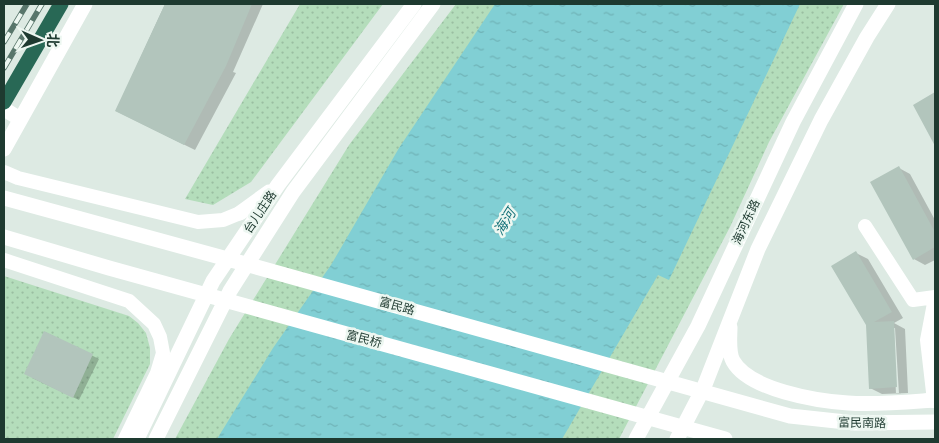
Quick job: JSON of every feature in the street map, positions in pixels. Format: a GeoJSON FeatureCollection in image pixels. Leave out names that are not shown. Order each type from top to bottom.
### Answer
{"type":"FeatureCollection","features":[{"type":"Feature","properties":{"kind":"highway"},"geometry":{"type":"LineString","coordinates":[[4,102],[61,4]]}},
{"type":"Feature","properties":{"kind":"main road"},"geometry":{"type":"LineString","coordinates":[[4,149],[85,4]]}},
{"type":"Feature","properties":{"kind":"main road","name":"台儿庄路"},"geometry":{"type":"LineString","coordinates":[[137,439],[213,282],[278,185],[414,4]]}},
{"type":"Feature","properties":{"kind":"main road","name":"台儿庄路"},"geometry":{"type":"LineString","coordinates":[[156,439],[230,291],[298,184],[433,4]]}},
{"type":"Feature","properties":{"kind":"main road","name":"海河东路"},"geometry":{"type":"LineString","coordinates":[[636,439],[698,326],[792,122],[856,4]]}},
{"type":"Feature","properties":{"kind":"main road","name":"海河东路"},"geometry":{"type":"LineString","coordinates":[[677,439],[704,387],[758,249],[821,120],[867,37],[888,4]]}},
{"type":"Feature","properties":{"kind":"main road"},"geometry":{"type":"LineString","coordinates":[[4,109],[20,118]]}},
{"type":"Feature","properties":{"kind":"main road"},"geometry":{"type":"LineString","coordinates":[[240,213],[278,185]]}},
{"type":"Feature","properties":{"kind":"main road","name":"富民路"},"geometry":{"type":"LineString","coordinates":[[4,198],[242,262],[790,416]]}},
{"type":"Feature","properties":{"kind":"main road","name":"富民桥"},"geometry":{"type":"LineString","coordinates":[[4,237],[109,268],[725,439]]}},
{"type":"Feature","properties":{"kind":"main road"},"geometry":{"type":"LineString","coordinates":[[733,309],[729,343],[732,360],[743,374],[762,384],[798,395],[847,403],[934,401]]}},
{"type":"Feature","properties":{"kind":"main road","name":"富民南路"},"geometry":{"type":"LineString","coordinates":[[790,416],[855,424],[935,422]]}},
{"type":"Feature","properties":{"kind":"street"},"geometry":{"type":"LineString","coordinates":[[4,172],[18,178],[198,222],[223,220],[240,213]]}},
{"type":"Feature","properties":{"kind":"street"},"geometry":{"type":"LineString","coordinates":[[865,226],[913,300],[935,297],[927,340],[934,401]]}},
{"type":"Feature","properties":{"kind":"street"},"geometry":{"type":"LineString","coordinates":[[4,260],[129,301],[154,324],[160,337],[163,354],[157,373],[125,439]]}},
{"type":"Feature","properties":{"kind":"green space"},"geometry":{"type":"Polygon","coordinates":[[[300,4],[383,4],[251,182],[213,205],[185,199],[300,4]]]}},
{"type":"Feature","properties":{"kind":"green space"},"geometry":{"type":"Polygon","coordinates":[[[456,4],[844,4],[769,142],[730,227],[619,439],[175,439],[229,339],[349,145],[456,4]]]}},
{"type":"Feature","properties":{"kind":"green space"},"geometry":{"type":"Polygon","coordinates":[[[4,276],[129,316],[146,333],[150,348],[150,364],[113,439],[4,439],[4,276]]]}},
{"type":"Feature","properties":{"kind":"water","name":"海河"},"geometry":{"type":"Polygon","coordinates":[[[495,4],[800,4],[669,280],[658,275],[562,439],[217,439],[273,348],[331,265],[399,148],[495,4]]]}},
{"type":"Feature","properties":{"kind":"building"},"geometry":{"type":"Polygon","coordinates":[[[165,4],[252,4],[226,66],[184,145],[115,111],[165,4]]]}},
{"type":"Feature","properties":{"kind":"building"},"geometry":{"type":"Polygon","coordinates":[[[935,92],[935,146],[913,105],[935,92]]]}},
{"type":"Feature","properties":{"kind":"building"},"geometry":{"type":"Polygon","coordinates":[[[899,166],[935,232],[935,247],[913,260],[870,182],[899,166]]]}},
{"type":"Feature","properties":{"kind":"building"},"geometry":{"type":"Polygon","coordinates":[[[856,251],[892,312],[874,322],[894,321],[897,387],[869,389],[866,325],[831,266],[856,251]]]}},
{"type":"Feature","properties":{"kind":"building"},"geometry":{"type":"Polygon","coordinates":[[[44,331],[93,354],[73,398],[24,374],[44,331]]]}},
{"type":"Feature","properties":{"kind":"railway"},"geometry":{"type":"LineString","coordinates":[[4,42],[27,4]]}},
{"type":"Feature","properties":{"kind":"railway"},"geometry":{"type":"LineString","coordinates":[[4,68],[42,4]]}}]}
